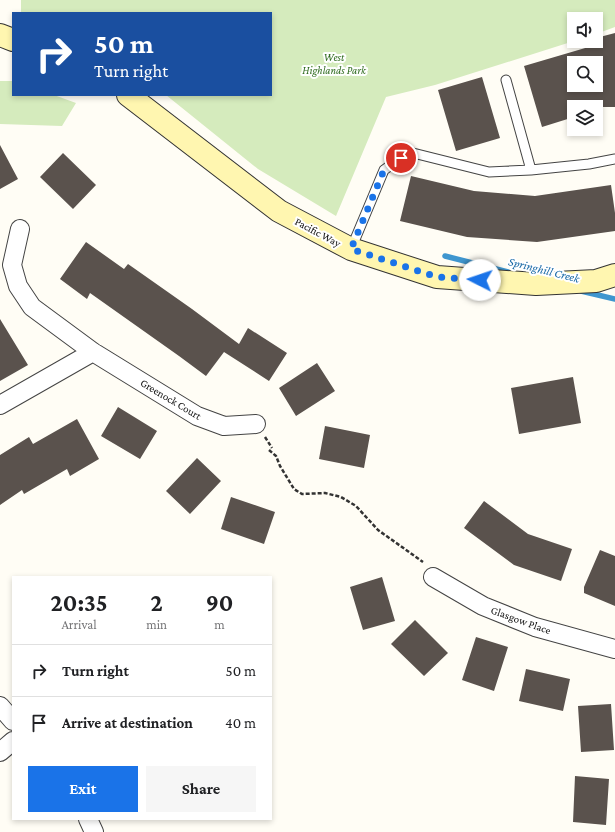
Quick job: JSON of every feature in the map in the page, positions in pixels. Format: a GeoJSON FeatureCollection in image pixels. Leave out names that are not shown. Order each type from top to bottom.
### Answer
{"type":"FeatureCollection","features":[{"type":"Feature","properties":{"kind":"main road"},"geometry":{"type":"LineString","coordinates":[[0,35],[12,40]]}},
{"type":"Feature","properties":{"kind":"main road","name":"Pacific Way"},"geometry":{"type":"LineString","coordinates":[[129,96],[279,211],[351,249],[437,277],[536,284],[596,280],[615,275]]}},
{"type":"Feature","properties":{"kind":"street","name":"Greenock Court"},"geometry":{"type":"LineString","coordinates":[[20,228],[12,265],[18,286],[32,307],[94,352],[197,416],[224,426],[256,424]]}},
{"type":"Feature","properties":{"kind":"street"},"geometry":{"type":"LineString","coordinates":[[0,404],[94,352]]}},
{"type":"Feature","properties":{"kind":"street","name":"Glasgow Place"},"geometry":{"type":"LineString","coordinates":[[430,571],[483,606],[535,627],[615,649]]}},
{"type":"Feature","properties":{"kind":"street"},"geometry":{"type":"LineString","coordinates":[[0,706],[12,720]]}},
{"type":"Feature","properties":{"kind":"street"},"geometry":{"type":"LineString","coordinates":[[0,752],[12,742]]}},
{"type":"Feature","properties":{"kind":"street"},"geometry":{"type":"LineString","coordinates":[[88,820],[94,832]]}},
{"type":"Feature","properties":{"kind":"lane"},"geometry":{"type":"LineString","coordinates":[[506,80],[531,170]]}},
{"type":"Feature","properties":{"kind":"lane"},"geometry":{"type":"LineString","coordinates":[[351,249],[384,170],[409,152],[489,172],[531,170],[589,164],[615,158]]}},
{"type":"Feature","properties":{"kind":"path"},"geometry":{"type":"LineString","coordinates":[[269,450],[276,456],[280,466],[294,489],[302,494],[325,493],[341,496],[356,506],[378,530],[408,550],[430,571]]}},
{"type":"Feature","properties":{"kind":"green space","name":"West Highlands Park"},"geometry":{"type":"Polygon","coordinates":[[[21,0],[615,0],[615,27],[603,31],[603,12],[567,12],[567,43],[435,85],[386,97],[336,216],[258,169],[167,96],[272,96],[272,12],[21,12],[21,0]]]}},
{"type":"Feature","properties":{"kind":"green space"},"geometry":{"type":"Polygon","coordinates":[[[0,81],[12,81],[12,96],[57,96],[76,103],[62,126],[0,124],[0,81]]]}},
{"type":"Feature","properties":{"kind":"building"},"geometry":{"type":"Polygon","coordinates":[[[615,33],[615,107],[603,107],[603,100],[567,100],[567,119],[542,127],[524,66],[585,48],[603,48],[603,36],[615,33]]]}},
{"type":"Feature","properties":{"kind":"building"},"geometry":{"type":"Polygon","coordinates":[[[482,77],[500,138],[456,151],[438,90],[482,77]]]}},
{"type":"Feature","properties":{"kind":"building"},"geometry":{"type":"Polygon","coordinates":[[[0,145],[18,179],[0,189],[0,145]]]}},
{"type":"Feature","properties":{"kind":"building"},"geometry":{"type":"Polygon","coordinates":[[[63,153],[96,185],[73,209],[40,177],[63,153]]]}},
{"type":"Feature","properties":{"kind":"building"},"geometry":{"type":"Polygon","coordinates":[[[411,176],[474,191],[535,196],[611,185],[615,213],[615,231],[537,242],[467,237],[400,221],[411,176]]]}},
{"type":"Feature","properties":{"kind":"building"},"geometry":{"type":"Polygon","coordinates":[[[86,242],[124,269],[128,264],[239,344],[248,328],[287,353],[269,381],[224,352],[206,376],[90,293],[87,299],[60,279],[86,242]]]}},
{"type":"Feature","properties":{"kind":"building"},"geometry":{"type":"Polygon","coordinates":[[[0,319],[28,365],[0,381],[0,319]]]}},
{"type":"Feature","properties":{"kind":"building"},"geometry":{"type":"Polygon","coordinates":[[[317,363],[335,391],[296,416],[279,388],[317,363]]]}},
{"type":"Feature","properties":{"kind":"building"},"geometry":{"type":"Polygon","coordinates":[[[573,377],[581,423],[519,434],[511,388],[573,377]]]}},
{"type":"Feature","properties":{"kind":"building"},"geometry":{"type":"Polygon","coordinates":[[[118,407],[157,431],[140,459],[101,436],[118,407]]]}},
{"type":"Feature","properties":{"kind":"building"},"geometry":{"type":"Polygon","coordinates":[[[77,419],[99,459],[70,476],[67,469],[24,494],[22,490],[0,505],[0,455],[29,437],[33,444],[77,419]]]}},
{"type":"Feature","properties":{"kind":"building"},"geometry":{"type":"Polygon","coordinates":[[[325,426],[370,435],[364,468],[319,459],[325,426]]]}},
{"type":"Feature","properties":{"kind":"building"},"geometry":{"type":"Polygon","coordinates":[[[197,458],[221,481],[190,514],[166,491],[197,458]]]}},
{"type":"Feature","properties":{"kind":"building"},"geometry":{"type":"Polygon","coordinates":[[[231,497],[275,512],[264,544],[221,529],[231,497]]]}},
{"type":"Feature","properties":{"kind":"building"},"geometry":{"type":"Polygon","coordinates":[[[484,501],[528,534],[572,549],[561,581],[514,565],[464,528],[484,501]]]}},
{"type":"Feature","properties":{"kind":"building"},"geometry":{"type":"Polygon","coordinates":[[[600,550],[615,556],[615,606],[584,593],[584,587],[600,550]]]}},
{"type":"Feature","properties":{"kind":"building"},"geometry":{"type":"Polygon","coordinates":[[[382,577],[395,621],[363,630],[350,587],[382,577]]]}},
{"type":"Feature","properties":{"kind":"building"},"geometry":{"type":"Polygon","coordinates":[[[415,620],[448,653],[424,676],[391,644],[415,620]]]}},
{"type":"Feature","properties":{"kind":"building"},"geometry":{"type":"Polygon","coordinates":[[[476,637],[508,647],[494,691],[462,680],[476,637]]]}},
{"type":"Feature","properties":{"kind":"building"},"geometry":{"type":"Polygon","coordinates":[[[526,669],[570,679],[563,711],[519,701],[526,669]]]}},
{"type":"Feature","properties":{"kind":"building"},"geometry":{"type":"Polygon","coordinates":[[[611,704],[614,750],[581,752],[578,706],[611,704]]]}},
{"type":"Feature","properties":{"kind":"building"},"geometry":{"type":"Polygon","coordinates":[[[575,776],[609,779],[606,825],[573,822],[575,776]]]}},
{"type":"Feature","properties":{"kind":"waterway","name":"Springhill Creek"},"geometry":{"type":"LineString","coordinates":[[445,256],[508,272]]}},
{"type":"Feature","properties":{"kind":"waterway","name":"Springhill Creek"},"geometry":{"type":"LineString","coordinates":[[581,291],[615,299]]}},
{"type":"Feature","properties":{"kind":"route"},"geometry":{"type":"LineString","coordinates":[[401,158],[384,170],[351,249],[437,277],[480,280]]}}]}
